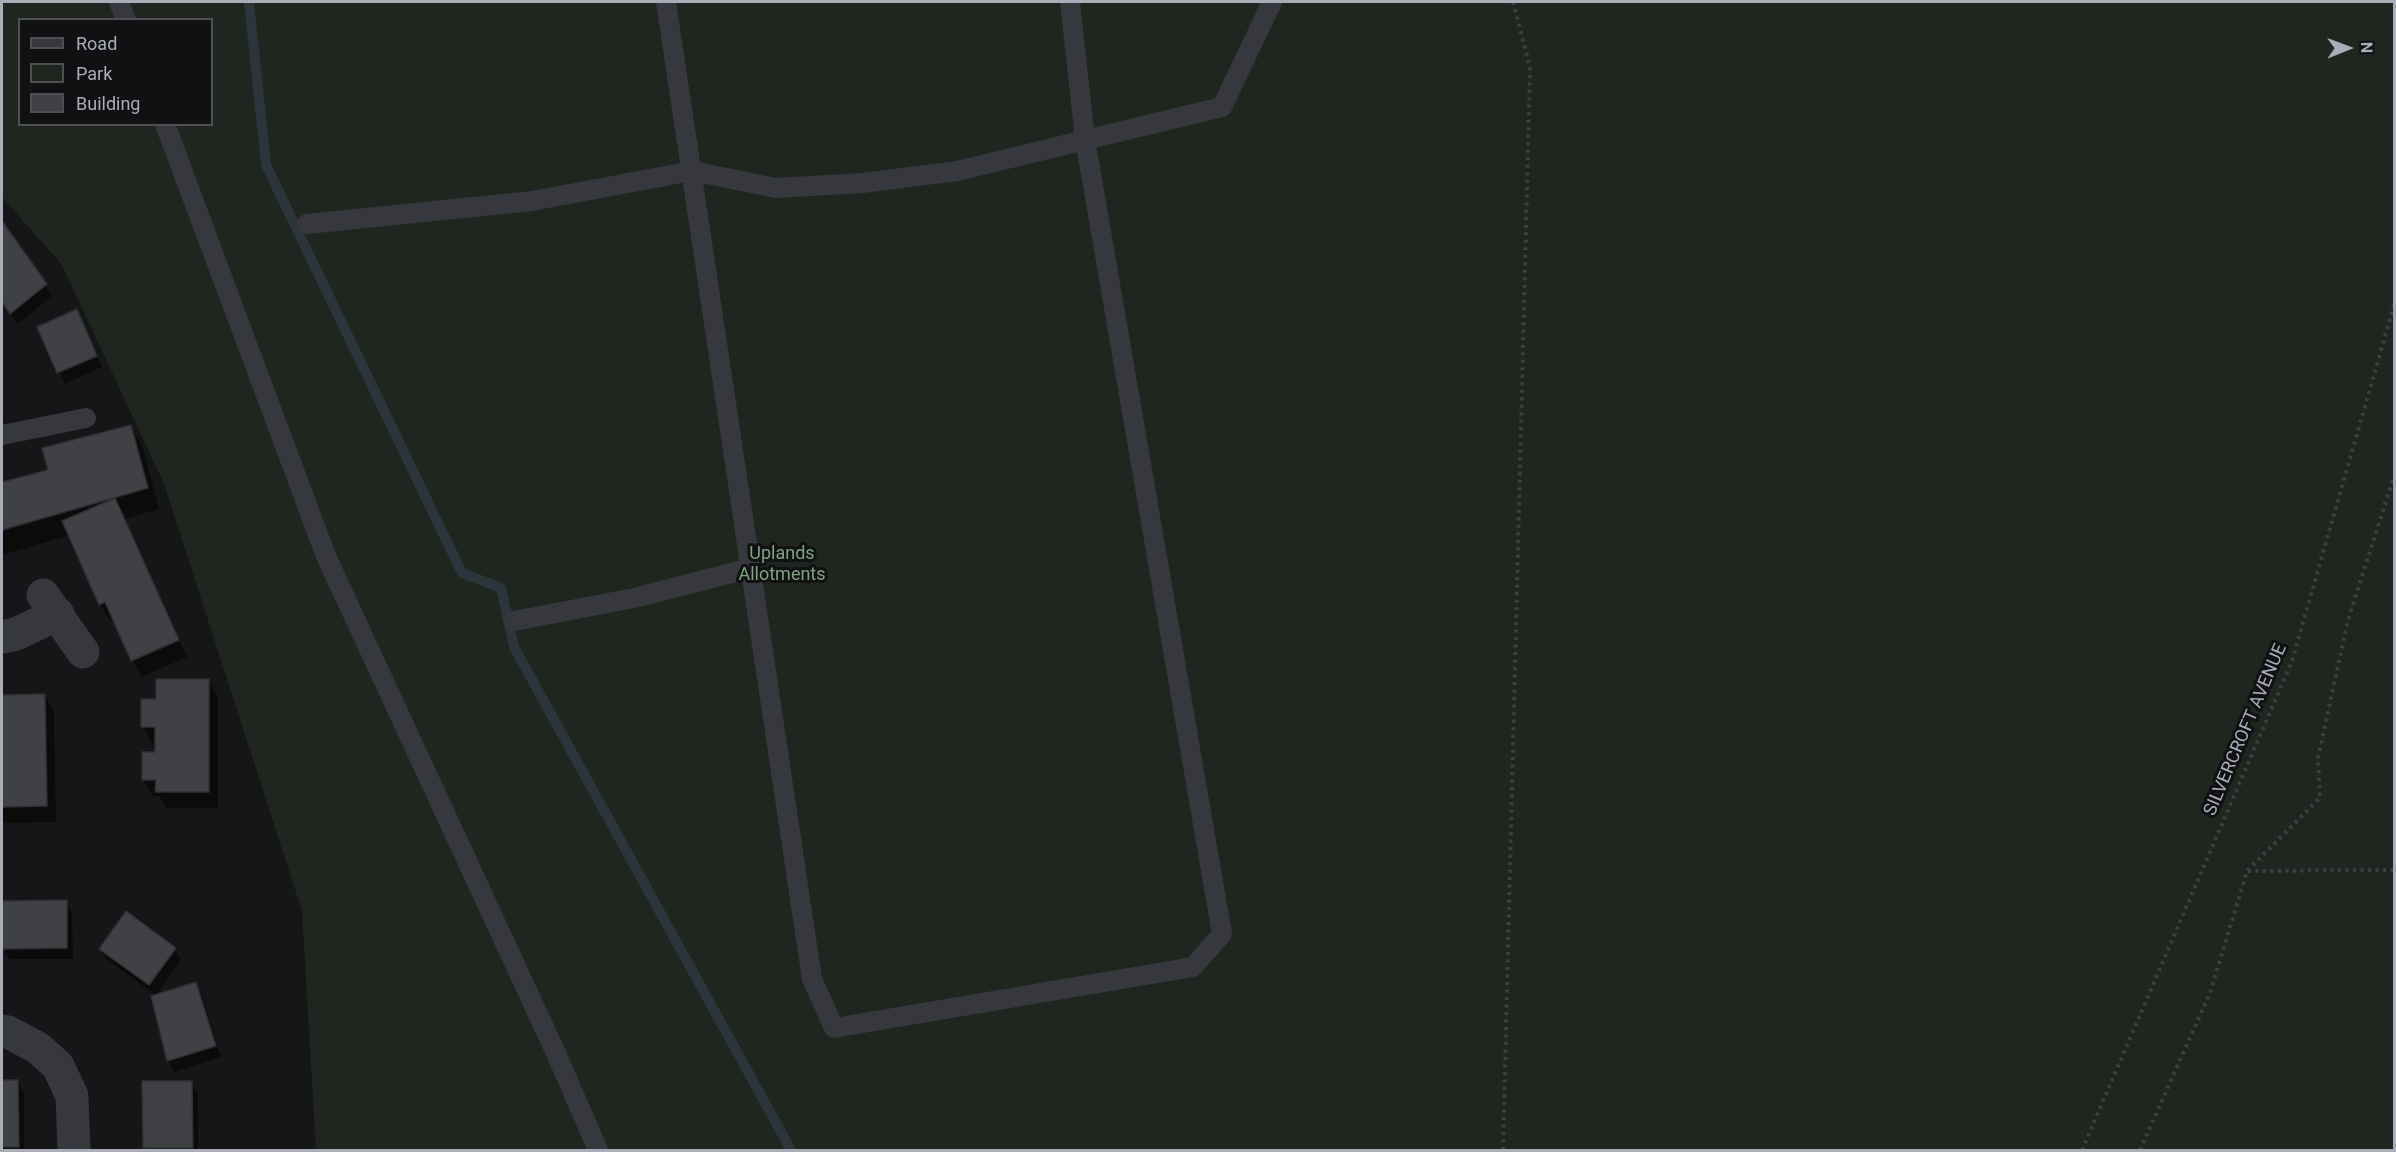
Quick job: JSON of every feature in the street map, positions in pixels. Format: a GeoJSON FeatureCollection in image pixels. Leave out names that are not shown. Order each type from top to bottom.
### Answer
{"type":"FeatureCollection","features":[{"type":"Feature","properties":{"kind":"street"},"geometry":{"type":"LineString","coordinates":[[2,637],[16,634],[51,605],[83,652]]}},
{"type":"Feature","properties":{"kind":"street"},"geometry":{"type":"LineString","coordinates":[[2,1031],[9,1032],[38,1048],[58,1066],[72,1096],[74,1150]]}},
{"type":"Feature","properties":{"kind":"lane"},"geometry":{"type":"LineString","coordinates":[[119,2],[125,18]]}},
{"type":"Feature","properties":{"kind":"lane"},"geometry":{"type":"LineString","coordinates":[[666,2],[812,979],[834,1028],[1193,967],[1222,934],[1085,139],[1070,2]]}},
{"type":"Feature","properties":{"kind":"lane"},"geometry":{"type":"LineString","coordinates":[[307,224],[532,201],[692,171],[776,188],[862,183],[957,171],[1222,107],[1272,2]]}},
{"type":"Feature","properties":{"kind":"lane"},"geometry":{"type":"LineString","coordinates":[[166,126],[326,556],[598,1150]]}},
{"type":"Feature","properties":{"kind":"lane"},"geometry":{"type":"LineString","coordinates":[[2,435],[86,418]]}},
{"type":"Feature","properties":{"kind":"lane"},"geometry":{"type":"LineString","coordinates":[[514,621],[634,598],[751,568]]}},
{"type":"Feature","properties":{"kind":"path"},"geometry":{"type":"LineString","coordinates":[[1503,1150],[1530,67],[1513,2]]}},
{"type":"Feature","properties":{"kind":"path","name":"SILVERCROFT AVENUE"},"geometry":{"type":"LineString","coordinates":[[2082,1150],[2292,661],[2394,304]]}},
{"type":"Feature","properties":{"kind":"path"},"geometry":{"type":"LineString","coordinates":[[2140,1150],[2210,993],[2247,871],[2320,798],[2318,758],[2348,620],[2394,476]]}},
{"type":"Feature","properties":{"kind":"path"},"geometry":{"type":"LineString","coordinates":[[2247,871],[2394,870]]}},
{"type":"Feature","properties":{"kind":"green space","name":"Uplands Allotments"},"geometry":{"type":"Polygon","coordinates":[[[2,2],[2394,2],[2394,1150],[316,1150],[302,911],[164,484],[62,265],[2,197],[2,2]]]}},
{"type":"Feature","properties":{"kind":"building"},"geometry":{"type":"Polygon","coordinates":[[[2,221],[47,284],[10,314],[2,302],[2,221]]]}},
{"type":"Feature","properties":{"kind":"building"},"geometry":{"type":"Polygon","coordinates":[[[77,309],[97,356],[57,373],[37,327],[77,309]]]}},
{"type":"Feature","properties":{"kind":"building"},"geometry":{"type":"Polygon","coordinates":[[[131,425],[148,488],[2,530],[2,482],[48,470],[42,448],[131,425]]]}},
{"type":"Feature","properties":{"kind":"building"},"geometry":{"type":"Polygon","coordinates":[[[115,498],[179,640],[131,661],[105,602],[99,605],[62,521],[115,498]]]}},
{"type":"Feature","properties":{"kind":"building"},"geometry":{"type":"Polygon","coordinates":[[[156,679],[209,679],[209,792],[155,792],[156,780],[142,780],[142,752],[155,752],[155,727],[141,727],[141,699],[156,699],[156,679]]]}},
{"type":"Feature","properties":{"kind":"building"},"geometry":{"type":"Polygon","coordinates":[[[45,694],[47,806],[2,807],[2,695],[45,694]]]}},
{"type":"Feature","properties":{"kind":"building"},"geometry":{"type":"Polygon","coordinates":[[[67,900],[67,948],[2,949],[2,901],[67,900]]]}},
{"type":"Feature","properties":{"kind":"building"},"geometry":{"type":"Polygon","coordinates":[[[126,911],[176,948],[149,985],[99,949],[126,911]]]}},
{"type":"Feature","properties":{"kind":"building"},"geometry":{"type":"Polygon","coordinates":[[[196,982],[216,1046],[167,1061],[151,996],[196,982]]]}},
{"type":"Feature","properties":{"kind":"building"},"geometry":{"type":"Polygon","coordinates":[[[2,1080],[18,1080],[19,1147],[2,1147],[2,1080]]]}},
{"type":"Feature","properties":{"kind":"building"},"geometry":{"type":"Polygon","coordinates":[[[142,1081],[192,1081],[193,1148],[143,1148],[142,1081]]]}},
{"type":"Feature","properties":{"kind":"waterway"},"geometry":{"type":"LineString","coordinates":[[249,2],[266,165],[462,573],[501,588],[514,647],[791,1150]]}}]}
